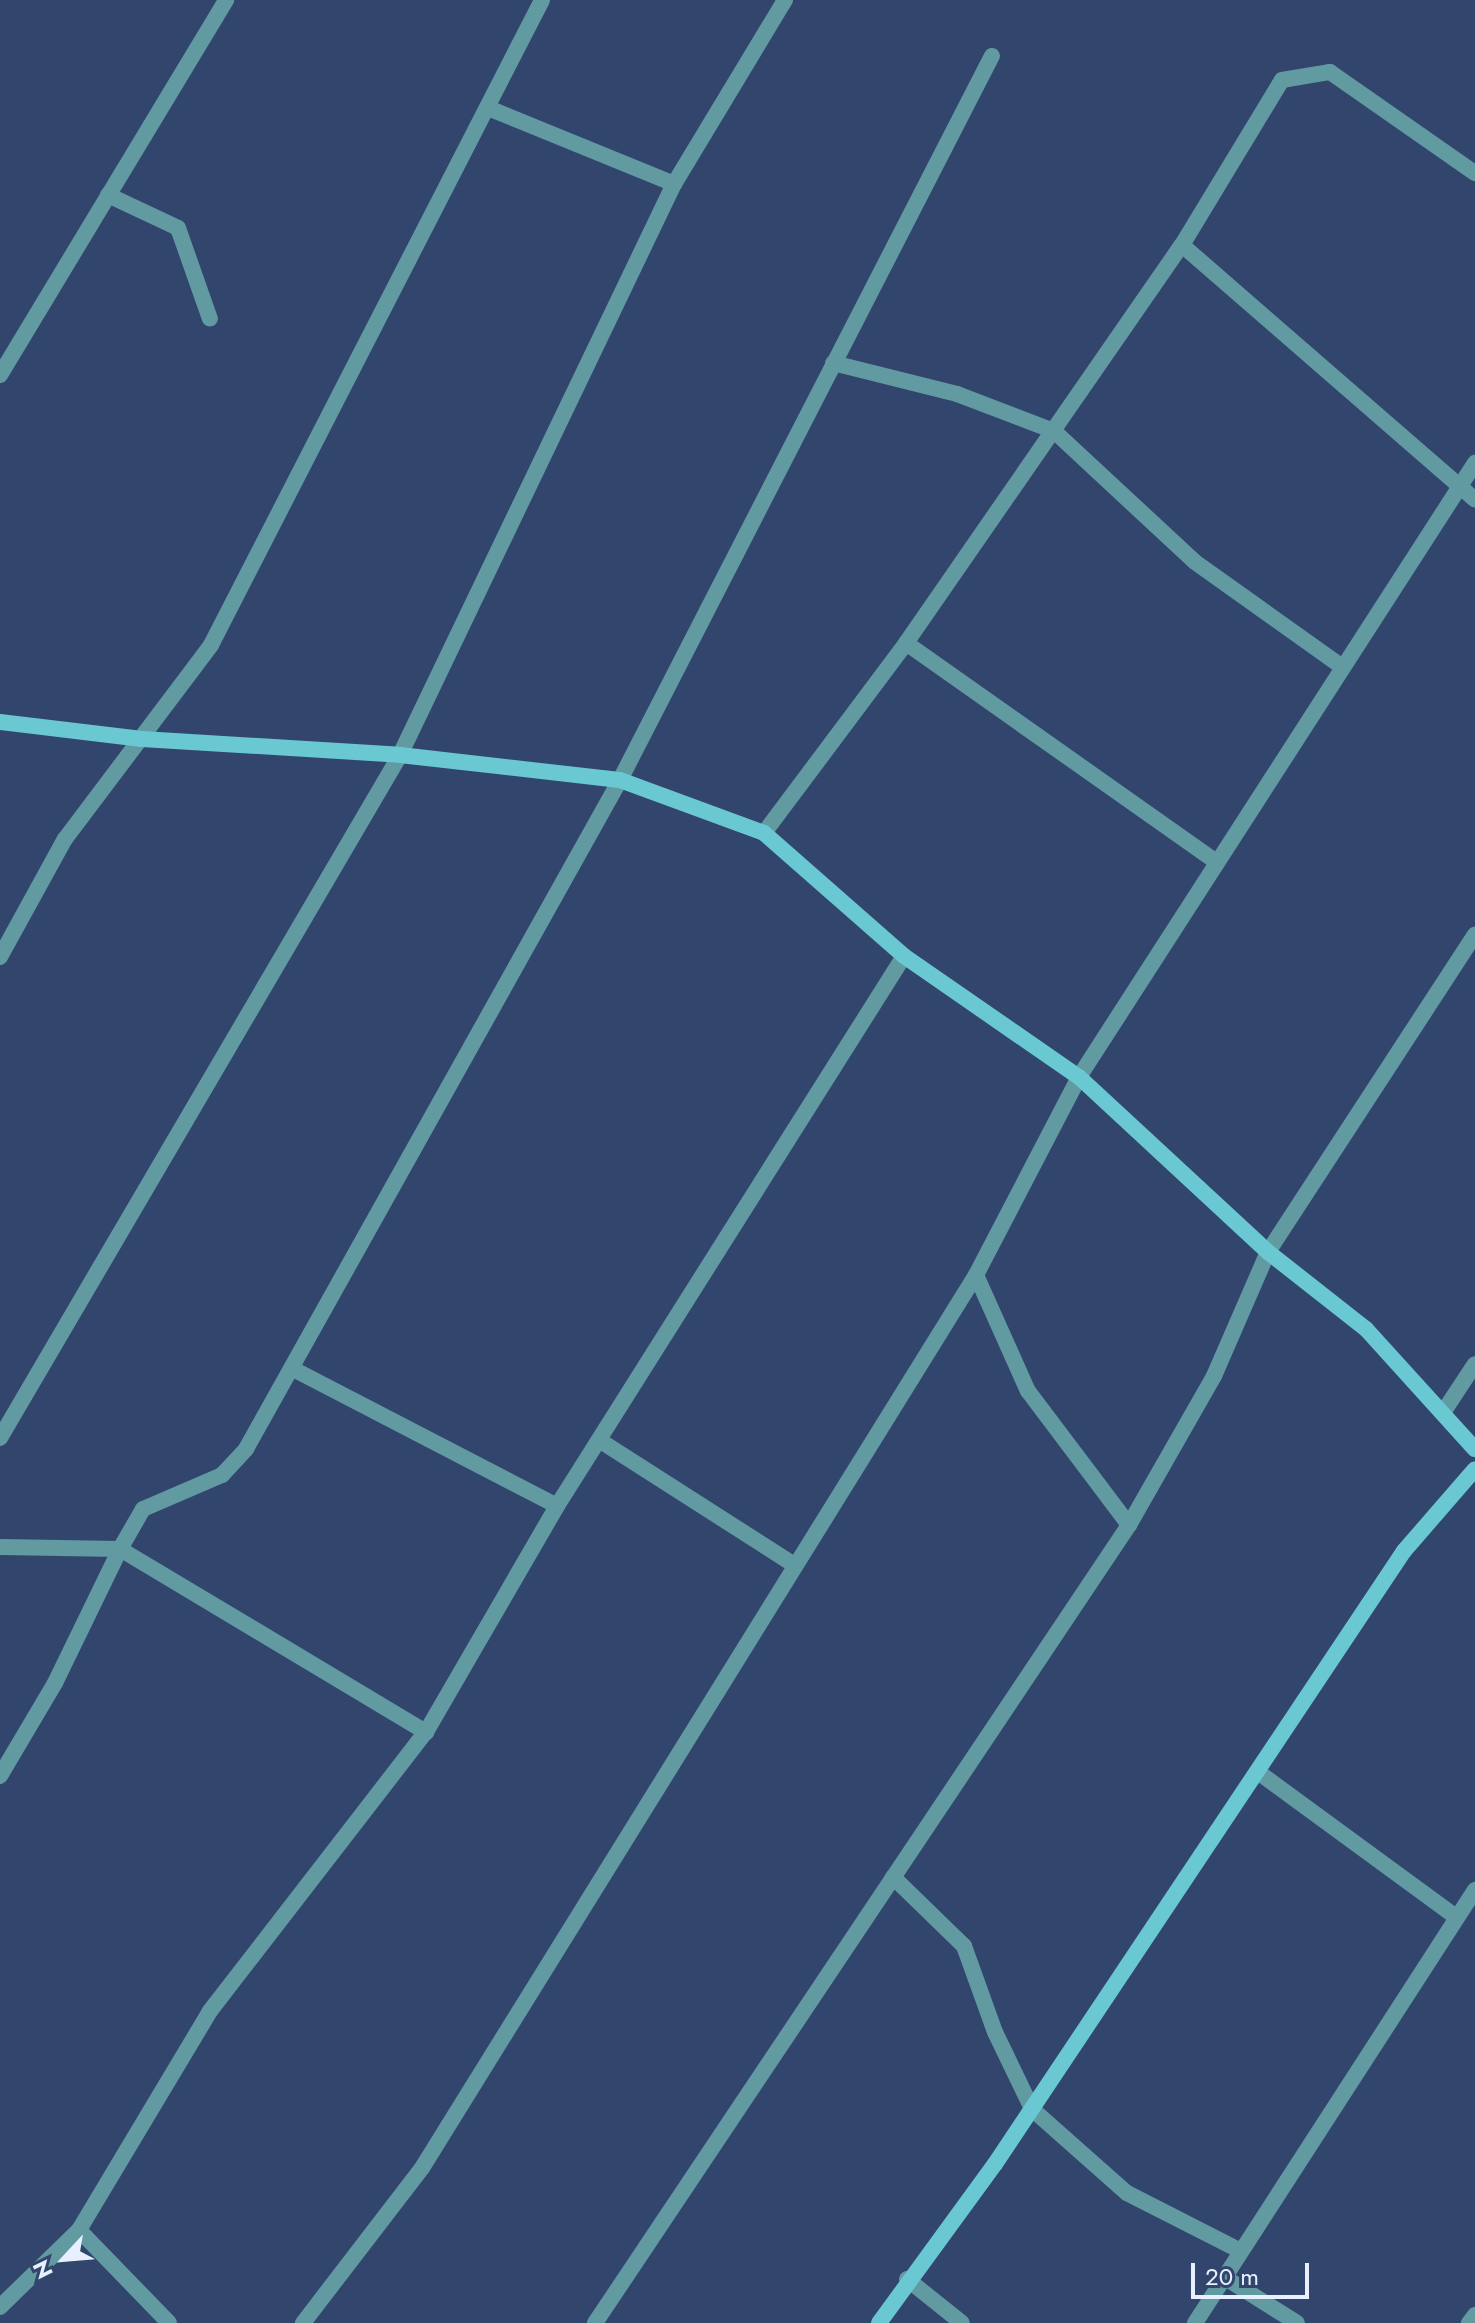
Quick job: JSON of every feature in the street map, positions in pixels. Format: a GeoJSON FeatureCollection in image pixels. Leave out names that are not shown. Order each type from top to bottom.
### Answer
{"type":"FeatureCollection","features":[{"type":"Feature","properties":{"kind":"main road"},"geometry":{"type":"LineString","coordinates":[[0,722],[142,739],[400,755],[620,780],[764,833],[904,956],[1079,1077],[1268,1252],[1366,1329],[1444,1411],[1475,1449]]}},
{"type":"Feature","properties":{"kind":"main road"},"geometry":{"type":"LineString","coordinates":[[879,2323],[907,2279],[1032,2109],[1404,1551],[1475,1469]]}},
{"type":"Feature","properties":{"kind":"street"},"geometry":{"type":"LineString","coordinates":[[0,375],[226,0]]}},
{"type":"Feature","properties":{"kind":"street"},"geometry":{"type":"LineString","coordinates":[[0,957],[65,839],[211,645],[542,0]]}},
{"type":"Feature","properties":{"kind":"street"},"geometry":{"type":"LineString","coordinates":[[0,1438],[400,755],[674,184],[785,0]]}},
{"type":"Feature","properties":{"kind":"street"},"geometry":{"type":"LineString","coordinates":[[0,1776],[55,1683],[120,1549],[143,1509],[230,1467],[295,1370],[620,780],[992,56]]}},
{"type":"Feature","properties":{"kind":"street"},"geometry":{"type":"LineString","coordinates":[[764,833],[906,643],[1182,245],[1282,80],[1330,72],[1475,173]]}},
{"type":"Feature","properties":{"kind":"street"},"geometry":{"type":"LineString","coordinates":[[488,108],[674,184]]}},
{"type":"Feature","properties":{"kind":"street"},"geometry":{"type":"LineString","coordinates":[[108,195],[178,228],[210,319]]}},
{"type":"Feature","properties":{"kind":"street"},"geometry":{"type":"LineString","coordinates":[[1182,245],[1475,500]]}},
{"type":"Feature","properties":{"kind":"street"},"geometry":{"type":"LineString","coordinates":[[833,363],[957,394],[1054,431],[1195,562],[1342,667]]}},
{"type":"Feature","properties":{"kind":"street"},"geometry":{"type":"LineString","coordinates":[[303,2323],[422,2168],[684,1749],[793,1564],[976,1275],[1079,1077],[1475,463]]}},
{"type":"Feature","properties":{"kind":"street"},"geometry":{"type":"LineString","coordinates":[[906,643],[1217,862]]}},
{"type":"Feature","properties":{"kind":"street"},"geometry":{"type":"LineString","coordinates":[[595,2323],[1129,1525],[1214,1376],[1268,1252],[1475,934]]}},
{"type":"Feature","properties":{"kind":"street"},"geometry":{"type":"LineString","coordinates":[[0,2307],[79,2230],[210,2011],[426,1732],[557,1506],[904,956]]}},
{"type":"Feature","properties":{"kind":"street"},"geometry":{"type":"LineString","coordinates":[[976,1275],[1028,1391],[1129,1525]]}},
{"type":"Feature","properties":{"kind":"street"},"geometry":{"type":"LineString","coordinates":[[1444,1411],[1475,1364]]}},
{"type":"Feature","properties":{"kind":"street"},"geometry":{"type":"LineString","coordinates":[[295,1370],[557,1506]]}},
{"type":"Feature","properties":{"kind":"street"},"geometry":{"type":"LineString","coordinates":[[599,1440],[793,1564]]}},
{"type":"Feature","properties":{"kind":"street"},"geometry":{"type":"LineString","coordinates":[[0,1547],[120,1549],[426,1732]]}},
{"type":"Feature","properties":{"kind":"street"},"geometry":{"type":"LineString","coordinates":[[1258,1772],[1456,1917]]}},
{"type":"Feature","properties":{"kind":"street"},"geometry":{"type":"LineString","coordinates":[[893,1877],[964,1946],[995,2032],[1032,2109],[1127,2193],[1241,2251]]}},
{"type":"Feature","properties":{"kind":"street"},"geometry":{"type":"LineString","coordinates":[[1195,2323],[1475,1890]]}},
{"type":"Feature","properties":{"kind":"street"},"geometry":{"type":"LineString","coordinates":[[79,2230],[169,2323]]}},
{"type":"Feature","properties":{"kind":"street"},"geometry":{"type":"LineString","coordinates":[[1224,2277],[1297,2323]]}},
{"type":"Feature","properties":{"kind":"street"},"geometry":{"type":"LineString","coordinates":[[907,2279],[962,2323]]}},
{"type":"Feature","properties":{"kind":"street"},"geometry":{"type":"LineString","coordinates":[[1469,2323],[1475,2315]]}}]}
